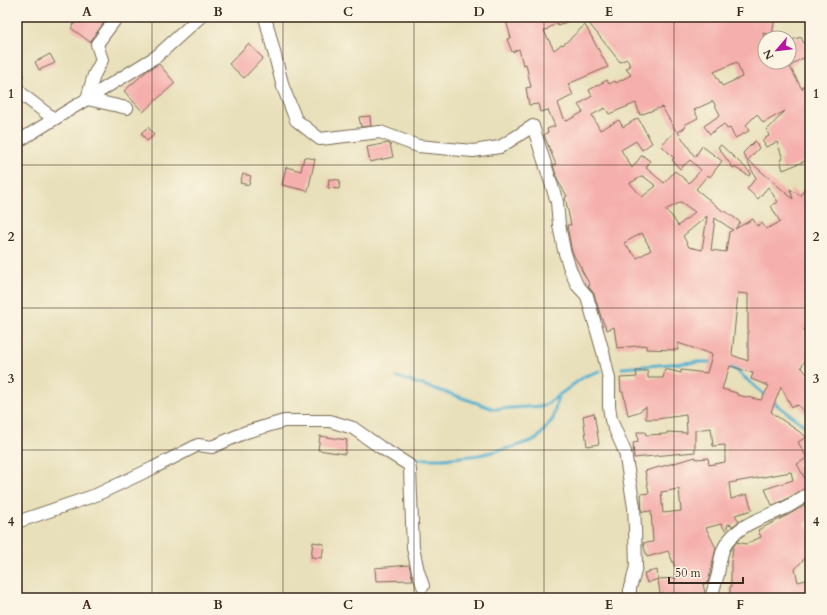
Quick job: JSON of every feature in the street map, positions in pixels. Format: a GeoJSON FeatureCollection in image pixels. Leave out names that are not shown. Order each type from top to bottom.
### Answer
{"type":"FeatureCollection","features":[{"type":"Feature","properties":{"kind":"street"},"geometry":{"type":"LineString","coordinates":[[87,99],[94,75],[102,60],[97,44],[117,17]]}},
{"type":"Feature","properties":{"kind":"street"},"geometry":{"type":"LineString","coordinates":[[17,142],[157,56],[200,17]]}},
{"type":"Feature","properties":{"kind":"street"},"geometry":{"type":"LineString","coordinates":[[265,17],[283,87],[296,120],[320,139],[380,132],[418,146],[473,151],[500,147],[533,126],[557,202],[559,225],[564,250],[570,269],[576,285],[588,296],[603,352],[608,379],[611,420],[625,452],[634,507],[635,528],[636,566],[630,586],[630,598]]}},
{"type":"Feature","properties":{"kind":"street"},"geometry":{"type":"LineString","coordinates":[[17,88],[24,96],[54,119]]}},
{"type":"Feature","properties":{"kind":"street"},"geometry":{"type":"LineString","coordinates":[[87,99],[127,108]]}},
{"type":"Feature","properties":{"kind":"street"},"geometry":{"type":"LineString","coordinates":[[17,522],[96,495],[198,445],[212,447],[246,432],[284,421],[330,421],[353,428],[409,465],[413,548],[423,586]]}},
{"type":"Feature","properties":{"kind":"street"},"geometry":{"type":"LineString","coordinates":[[711,598],[723,550],[734,535],[760,518],[784,508],[810,493]]}},
{"type":"Feature","properties":{"kind":"building"},"geometry":{"type":"Polygon","coordinates":[[[79,17],[108,17],[90,42],[71,28],[79,17]]]}},
{"type":"Feature","properties":{"kind":"building"},"geometry":{"type":"Polygon","coordinates":[[[505,17],[576,17],[558,26],[557,23],[544,31],[554,50],[562,44],[563,45],[585,25],[608,67],[568,84],[573,95],[558,103],[565,121],[583,112],[578,105],[592,96],[589,90],[607,80],[609,84],[615,81],[616,83],[631,75],[626,69],[630,66],[627,59],[620,62],[588,22],[594,17],[775,17],[773,30],[757,30],[757,70],[792,70],[802,89],[804,86],[810,91],[810,159],[783,170],[780,160],[783,159],[777,142],[766,147],[762,140],[769,136],[767,130],[785,111],[763,123],[757,114],[746,125],[749,131],[735,138],[730,128],[727,129],[724,124],[710,134],[704,126],[720,115],[713,101],[694,110],[698,118],[684,125],[686,127],[678,132],[695,157],[702,146],[722,161],[710,177],[708,175],[696,189],[724,212],[725,211],[740,222],[735,229],[753,219],[757,226],[762,223],[766,229],[780,222],[771,206],[778,202],[768,187],[758,199],[747,189],[756,178],[743,153],[755,141],[759,148],[748,160],[793,199],[790,189],[801,196],[810,175],[810,305],[808,306],[810,328],[804,329],[807,351],[810,351],[810,359],[806,359],[801,367],[810,377],[810,420],[798,405],[792,407],[781,387],[771,412],[807,437],[798,442],[807,458],[797,464],[809,486],[783,501],[772,505],[765,489],[793,480],[791,472],[729,483],[731,499],[747,494],[752,510],[735,515],[739,521],[732,527],[732,525],[728,524],[726,531],[721,524],[706,528],[716,548],[708,583],[703,584],[705,593],[704,598],[667,598],[664,593],[660,594],[658,579],[677,578],[676,569],[668,551],[647,557],[643,543],[653,542],[651,511],[642,512],[641,494],[649,493],[645,471],[696,457],[696,459],[708,458],[709,465],[725,462],[725,445],[713,446],[711,428],[695,430],[695,452],[634,458],[633,443],[638,442],[637,432],[645,432],[646,435],[667,434],[667,432],[687,433],[686,415],[646,419],[646,407],[638,412],[628,415],[623,392],[621,392],[620,378],[637,377],[636,371],[648,371],[648,378],[663,378],[665,369],[681,373],[681,370],[707,373],[712,355],[678,343],[678,350],[646,349],[646,345],[617,348],[614,327],[607,330],[601,317],[594,294],[588,286],[590,285],[571,248],[567,225],[571,225],[565,197],[567,196],[558,181],[553,165],[556,165],[544,135],[548,132],[547,129],[555,126],[548,110],[540,112],[538,104],[529,105],[526,88],[531,87],[526,64],[523,65],[519,49],[512,52],[507,39],[511,38],[505,17]],[[737,62],[714,72],[722,86],[742,77],[737,62]],[[636,103],[609,114],[605,108],[592,115],[600,130],[619,120],[623,127],[638,118],[652,143],[642,150],[636,141],[621,150],[632,168],[642,155],[650,161],[646,168],[664,183],[675,171],[689,183],[701,170],[690,160],[680,169],[672,160],[674,158],[661,145],[676,131],[662,107],[640,115],[636,103]],[[643,176],[630,183],[642,197],[656,186],[643,176]],[[681,202],[665,210],[672,216],[678,226],[695,212],[681,202]],[[707,216],[683,236],[689,247],[702,250],[707,216]],[[715,218],[711,250],[726,252],[729,232],[733,230],[715,218]],[[642,233],[624,243],[637,258],[651,250],[642,233]],[[738,293],[732,355],[748,361],[748,294],[738,293]],[[730,366],[722,389],[737,393],[737,395],[761,400],[769,386],[751,379],[753,373],[730,366]],[[679,489],[661,492],[663,513],[681,511],[679,489]]]}},
{"type":"Feature","properties":{"kind":"building"},"geometry":{"type":"Polygon","coordinates":[[[801,37],[809,56],[797,62],[797,38],[801,37]]]}},
{"type":"Feature","properties":{"kind":"building"},"geometry":{"type":"Polygon","coordinates":[[[248,44],[263,58],[244,78],[229,64],[248,44]]]}},
{"type":"Feature","properties":{"kind":"building"},"geometry":{"type":"Polygon","coordinates":[[[50,54],[55,63],[39,70],[35,62],[50,54]]]}},
{"type":"Feature","properties":{"kind":"building"},"geometry":{"type":"Polygon","coordinates":[[[159,64],[175,83],[143,112],[124,91],[148,70],[159,64]]]}},
{"type":"Feature","properties":{"kind":"building"},"geometry":{"type":"Polygon","coordinates":[[[370,116],[371,126],[361,127],[359,117],[370,116]]]}},
{"type":"Feature","properties":{"kind":"building"},"geometry":{"type":"Polygon","coordinates":[[[148,127],[154,135],[147,141],[141,133],[148,127]]]}},
{"type":"Feature","properties":{"kind":"building"},"geometry":{"type":"Polygon","coordinates":[[[388,143],[390,144],[393,157],[370,162],[367,147],[388,143]]]}},
{"type":"Feature","properties":{"kind":"building"},"geometry":{"type":"Polygon","coordinates":[[[721,145],[751,173],[749,176],[734,167],[733,168],[718,147],[721,145]]]}},
{"type":"Feature","properties":{"kind":"building"},"geometry":{"type":"Polygon","coordinates":[[[304,157],[315,159],[308,191],[282,185],[286,167],[301,171],[304,157]]]}},
{"type":"Feature","properties":{"kind":"building"},"geometry":{"type":"Polygon","coordinates":[[[243,174],[251,176],[249,185],[240,183],[243,174]]]}},
{"type":"Feature","properties":{"kind":"building"},"geometry":{"type":"Polygon","coordinates":[[[329,179],[340,180],[339,189],[328,188],[329,179]]]}},
{"type":"Feature","properties":{"kind":"building"},"geometry":{"type":"Polygon","coordinates":[[[594,413],[599,444],[587,446],[583,416],[594,413]]]}},
{"type":"Feature","properties":{"kind":"building"},"geometry":{"type":"Polygon","coordinates":[[[320,436],[347,440],[345,454],[318,450],[320,436]]]}},
{"type":"Feature","properties":{"kind":"building"},"geometry":{"type":"Polygon","coordinates":[[[810,502],[810,520],[805,523],[810,533],[810,555],[795,569],[798,582],[810,579],[810,598],[730,598],[733,547],[737,542],[746,544],[761,537],[758,530],[810,502]]]}},
{"type":"Feature","properties":{"kind":"building"},"geometry":{"type":"Polygon","coordinates":[[[313,542],[324,544],[322,558],[311,557],[313,542]]]}},
{"type":"Feature","properties":{"kind":"building"},"geometry":{"type":"Polygon","coordinates":[[[409,565],[413,580],[376,581],[375,568],[409,565]]]}},
{"type":"Feature","properties":{"kind":"building"},"geometry":{"type":"Polygon","coordinates":[[[657,570],[658,579],[647,583],[644,573],[657,570]]]}},
{"type":"Feature","properties":{"kind":"waterway"},"geometry":{"type":"LineString","coordinates":[[622,368],[695,362],[714,362]]}},
{"type":"Feature","properties":{"kind":"waterway"},"geometry":{"type":"LineString","coordinates":[[727,366],[736,370],[766,396]]}},
{"type":"Feature","properties":{"kind":"waterway"},"geometry":{"type":"LineString","coordinates":[[397,377],[494,409],[544,406],[585,376],[600,371]]}},
{"type":"Feature","properties":{"kind":"waterway"},"geometry":{"type":"LineString","coordinates":[[416,459],[444,459],[479,455],[513,447],[537,439],[553,419],[558,396]]}},
{"type":"Feature","properties":{"kind":"waterway"},"geometry":{"type":"LineString","coordinates":[[772,401],[805,426],[810,427]]}}]}
